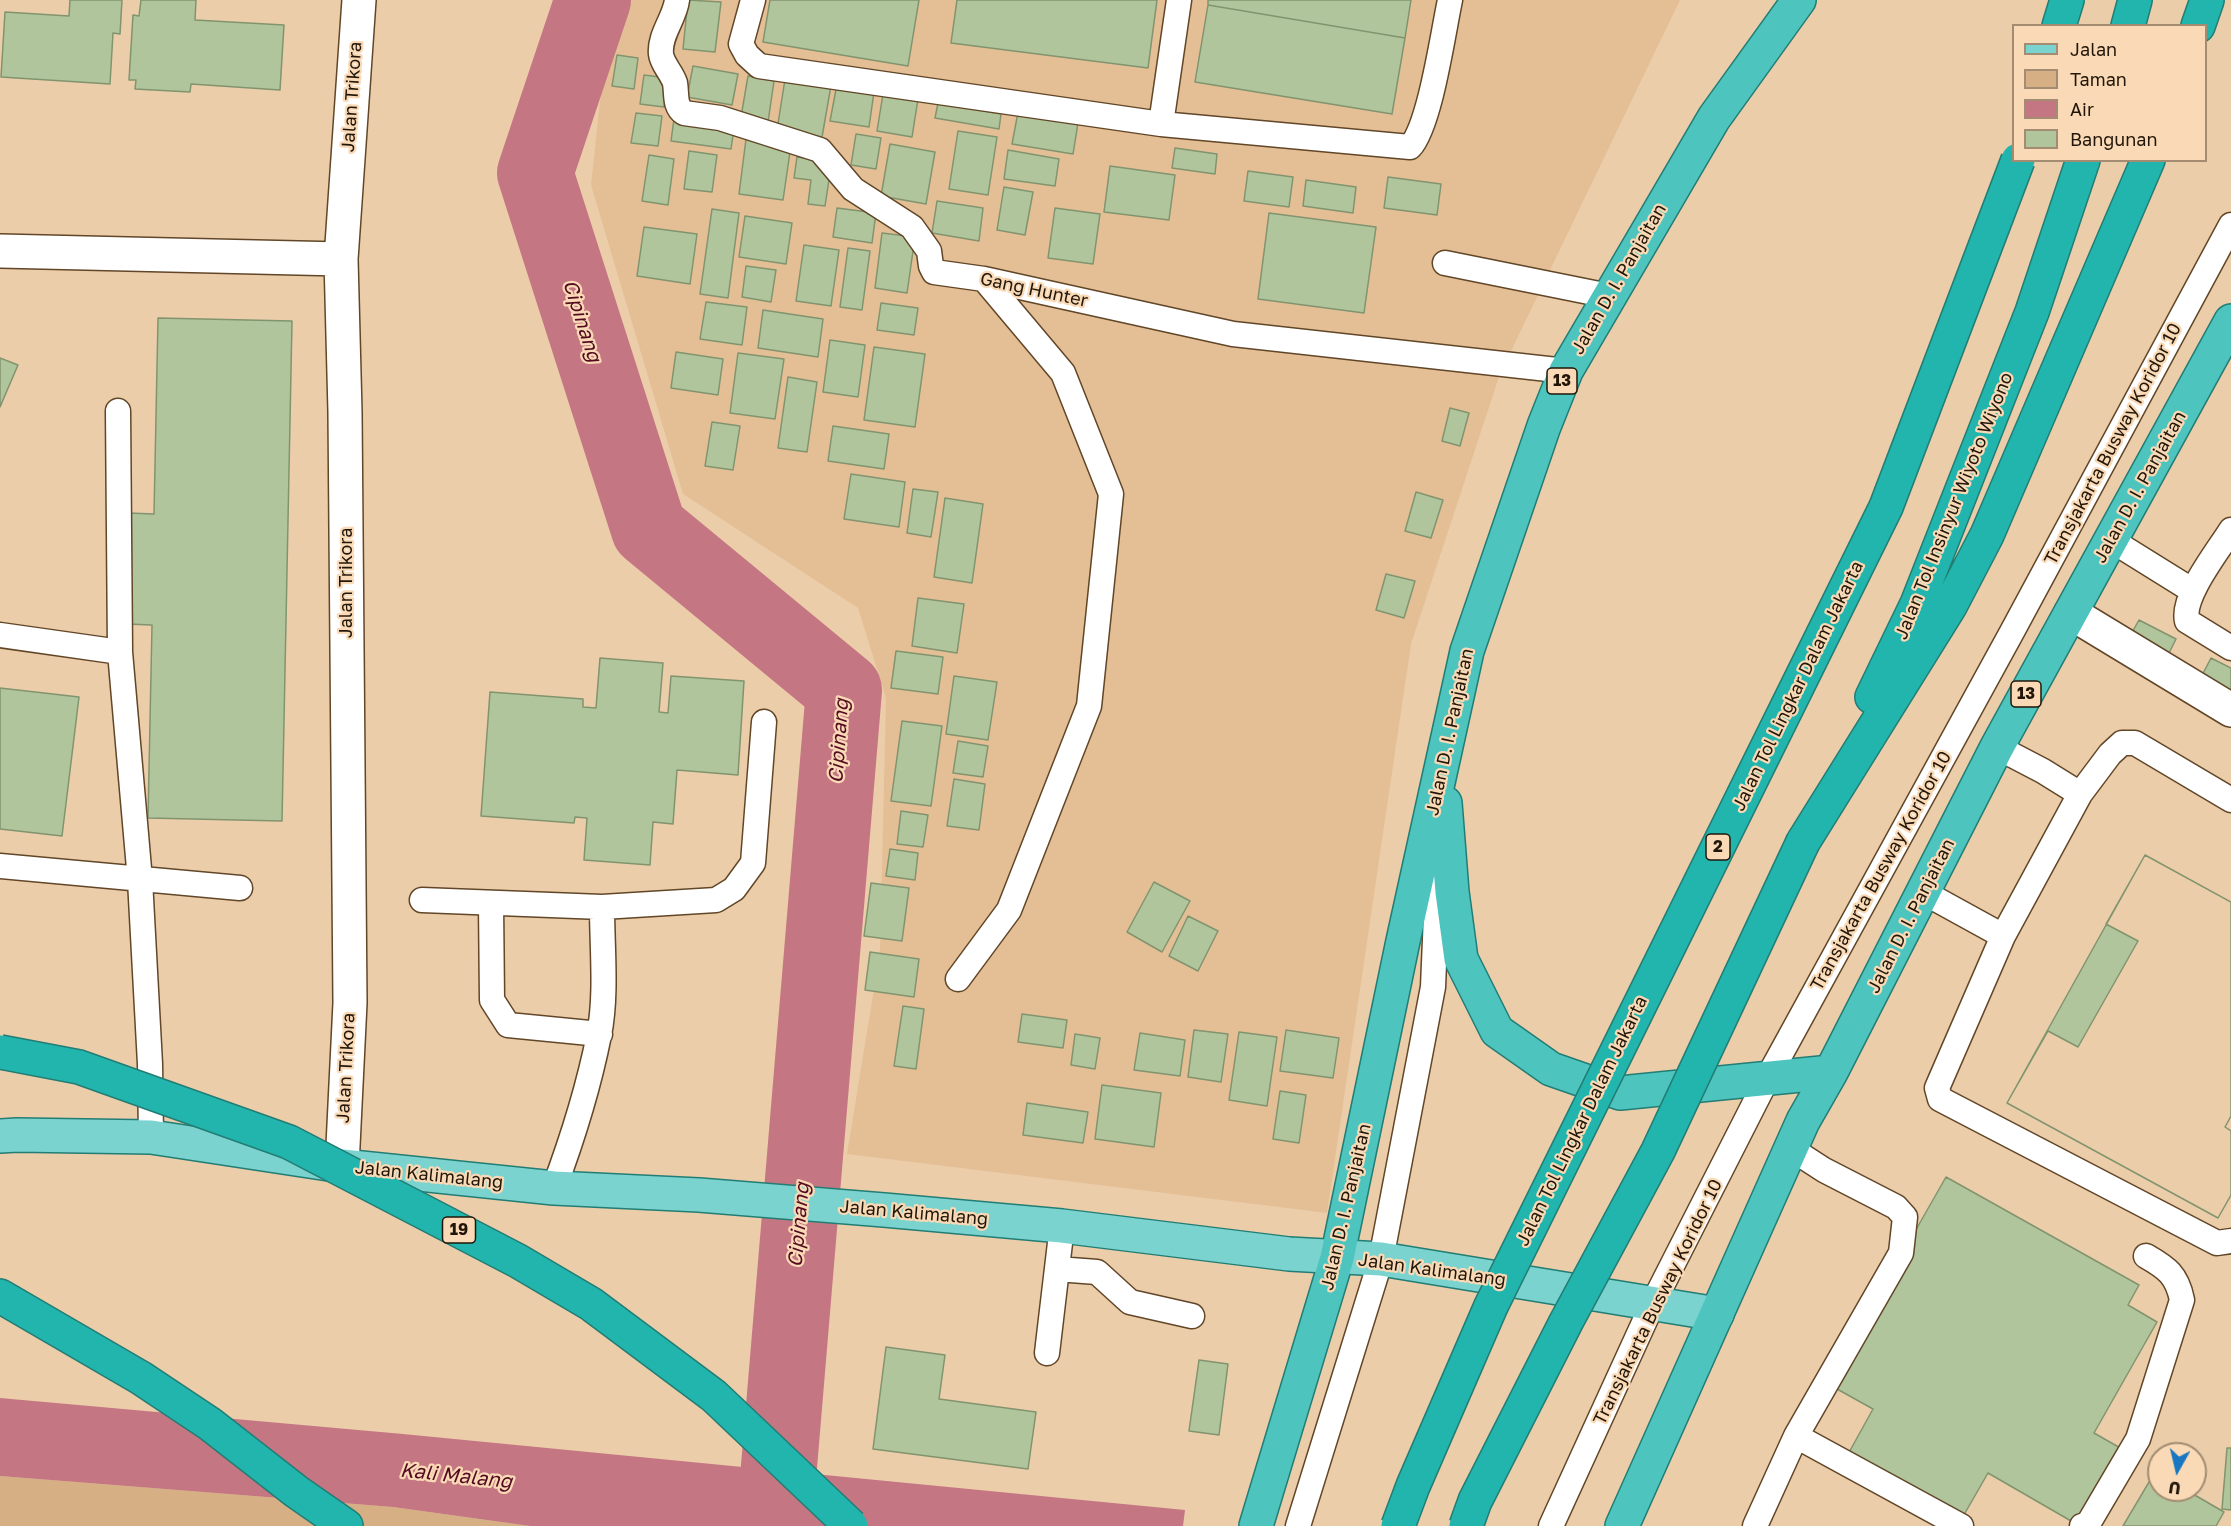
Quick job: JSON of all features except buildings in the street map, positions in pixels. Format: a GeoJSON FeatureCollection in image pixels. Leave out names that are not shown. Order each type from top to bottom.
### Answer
{"type":"FeatureCollection","features":[{"type":"Feature","properties":{"kind":"highway","name":"Jalan D. I. Panjaitan"},"geometry":{"type":"LineString","coordinates":[[1256,1526],[1337,1258],[1403,941],[1467,651],[1544,426],[1566,371],[1714,118],[1798,0]]}},
{"type":"Feature","properties":{"kind":"highway"},"geometry":{"type":"LineString","coordinates":[[2060,24],[2067,0]]}},
{"type":"Feature","properties":{"kind":"highway"},"geometry":{"type":"LineString","coordinates":[[2129,24],[2135,0]]}},
{"type":"Feature","properties":{"kind":"highway"},"geometry":{"type":"LineString","coordinates":[[2199,24],[2207,0]]}},
{"type":"Feature","properties":{"kind":"highway","name":"Jalan Tol Lingkar Dalam Jakarta"},"geometry":{"type":"LineString","coordinates":[[1398,1526],[1491,1306],[1886,507],[2017,162]]}},
{"type":"Feature","properties":{"kind":"highway","name":"Jalan Tol Insinyur Wiyoto Wiyono"},"geometry":{"type":"LineString","coordinates":[[1803,842],[1917,604],[2038,297],[2082,162]]}},
{"type":"Feature","properties":{"kind":"highway"},"geometry":{"type":"LineString","coordinates":[[1466,1526],[1476,1501],[1561,1332],[1658,1151],[1803,842],[1950,606],[1987,535],[2147,162]]}},
{"type":"Feature","properties":{"kind":"highway","name":"Jalan D. I. Panjaitan"},"geometry":{"type":"LineString","coordinates":[[1628,1525],[1717,1314],[1803,1121],[1831,1072],[1997,747],[2231,321]]}},
{"type":"Feature","properties":{"kind":"highway"},"geometry":{"type":"LineString","coordinates":[[1443,768],[1452,892],[1461,959],[1497,1031],[1551,1069],[1620,1093],[1831,1072]]}},
{"type":"Feature","properties":{"kind":"highway","name":"19"},"geometry":{"type":"LineString","coordinates":[[0,1052],[79,1067],[289,1142],[518,1261],[591,1304],[714,1396],[852,1526]]}},
{"type":"Feature","properties":{"kind":"highway"},"geometry":{"type":"LineString","coordinates":[[0,1296],[141,1378],[210,1424],[297,1492],[346,1526]]}},
{"type":"Feature","properties":{"kind":"main road","name":"Jalan Kalimalang"},"geometry":{"type":"LineString","coordinates":[[0,1136],[151,1137],[342,1166],[554,1188],[699,1195],[884,1210],[1062,1226],[1289,1254],[1381,1259],[1717,1314]]}},
{"type":"Feature","properties":{"kind":"street","name":"Jalan Trikora"},"geometry":{"type":"LineString","coordinates":[[342,1166],[350,1003],[345,412],[341,259],[359,0]]}},
{"type":"Feature","properties":{"kind":"street"},"geometry":{"type":"LineString","coordinates":[[0,251],[341,259]]}},
{"type":"Feature","properties":{"kind":"street"},"geometry":{"type":"LineString","coordinates":[[2071,613],[2231,710]]}},
{"type":"Feature","properties":{"kind":"lane","name":"Gang Hunter"},"geometry":{"type":"LineString","coordinates":[[677,0],[676,9],[662,41],[661,55],[674,81],[680,110],[684,113],[720,118],[820,150],[853,189],[912,227],[929,251],[934,272],[984,279],[1233,334],[1566,371]]}},
{"type":"Feature","properties":{"kind":"lane"},"geometry":{"type":"LineString","coordinates":[[753,0],[741,44],[747,55],[759,66],[1161,124],[1410,147],[1416,141],[1426,112],[1450,0]]}},
{"type":"Feature","properties":{"kind":"lane"},"geometry":{"type":"LineString","coordinates":[[1161,124],[1179,0]]}},
{"type":"Feature","properties":{"kind":"lane","name":"Transjakarta Busway Koridor 10"},"geometry":{"type":"LineString","coordinates":[[1551,1526],[1653,1304],[1767,1079],[2231,225]]}},
{"type":"Feature","properties":{"kind":"lane"},"geometry":{"type":"LineString","coordinates":[[1445,263],[1609,296]]}},
{"type":"Feature","properties":{"kind":"lane"},"geometry":{"type":"LineString","coordinates":[[958,979],[1009,910],[1089,706],[1111,494],[1063,373],[984,279]]}},
{"type":"Feature","properties":{"kind":"lane"},"geometry":{"type":"LineString","coordinates":[[118,411],[120,652],[140,880],[150,1064],[151,1137]]}},
{"type":"Feature","properties":{"kind":"lane"},"geometry":{"type":"LineString","coordinates":[[2231,530],[2193,591],[2185,612],[2187,621],[2231,648]]}},
{"type":"Feature","properties":{"kind":"lane"},"geometry":{"type":"LineString","coordinates":[[2111,540],[2193,591]]}},
{"type":"Feature","properties":{"kind":"lane"},"geometry":{"type":"LineString","coordinates":[[0,635],[120,652]]}},
{"type":"Feature","properties":{"kind":"lane"},"geometry":{"type":"LineString","coordinates":[[422,900],[602,907],[716,900],[734,889],[753,863],[764,722]]}},
{"type":"Feature","properties":{"kind":"lane"},"geometry":{"type":"LineString","coordinates":[[2231,800],[2135,743],[2122,743],[2110,754],[2080,794],[2003,936],[1937,1088],[1940,1099],[2217,1243],[2231,1241]]}},
{"type":"Feature","properties":{"kind":"lane"},"geometry":{"type":"LineString","coordinates":[[1997,747],[2080,794]]}},
{"type":"Feature","properties":{"kind":"lane"},"geometry":{"type":"LineString","coordinates":[[1298,1526],[1381,1259],[1433,987],[1443,768]]}},
{"type":"Feature","properties":{"kind":"lane"},"geometry":{"type":"LineString","coordinates":[[0,866],[240,888]]}},
{"type":"Feature","properties":{"kind":"lane"},"geometry":{"type":"LineString","coordinates":[[1923,892],[2003,936]]}},
{"type":"Feature","properties":{"kind":"lane"},"geometry":{"type":"LineString","coordinates":[[491,904],[492,1000],[508,1025],[600,1034]]}},
{"type":"Feature","properties":{"kind":"lane"},"geometry":{"type":"LineString","coordinates":[[554,1188],[569,1148],[600,1034],[603,1004],[602,907]]}},
{"type":"Feature","properties":{"kind":"lane"},"geometry":{"type":"LineString","coordinates":[[1755,1526],[1796,1436],[1901,1253],[1905,1217],[1896,1207],[1824,1170],[1790,1148]]}},
{"type":"Feature","properties":{"kind":"lane"},"geometry":{"type":"LineString","coordinates":[[1047,1353],[1062,1226]]}},
{"type":"Feature","properties":{"kind":"lane"},"geometry":{"type":"LineString","coordinates":[[2082,1526],[2088,1524],[2138,1439],[2182,1300],[2179,1284],[2165,1268],[2146,1256]]}},
{"type":"Feature","properties":{"kind":"lane"},"geometry":{"type":"LineString","coordinates":[[1057,1269],[1097,1272],[1130,1302],[1192,1316]]}},
{"type":"Feature","properties":{"kind":"lane"},"geometry":{"type":"LineString","coordinates":[[1796,1436],[1961,1526]]}},
{"type":"Feature","properties":{"kind":"shaded area"},"geometry":{"type":"Polygon","coordinates":[[[622,0],[1680,0],[1500,374],[1411,644],[1327,1213],[847,1154],[880,952],[886,698],[858,608],[683,494],[591,185],[606,45],[622,0]]]}},
{"type":"Feature","properties":{"kind":"green space"},"geometry":{"type":"Polygon","coordinates":[[[0,1476],[393,1507],[530,1526],[0,1526],[0,1476]]]}},
{"type":"Feature","properties":{"kind":"water","name":"Kali Malang"},"geometry":{"type":"Polygon","coordinates":[[[0,1398],[403,1434],[1185,1510],[1183,1526],[530,1526],[393,1507],[0,1476],[0,1398]]]}},
{"type":"Feature","properties":{"kind":"waterway","name":"Cipinang"},"geometry":{"type":"LineString","coordinates":[[593,0],[535,173],[649,529],[844,690],[774,1526]]}}]}
